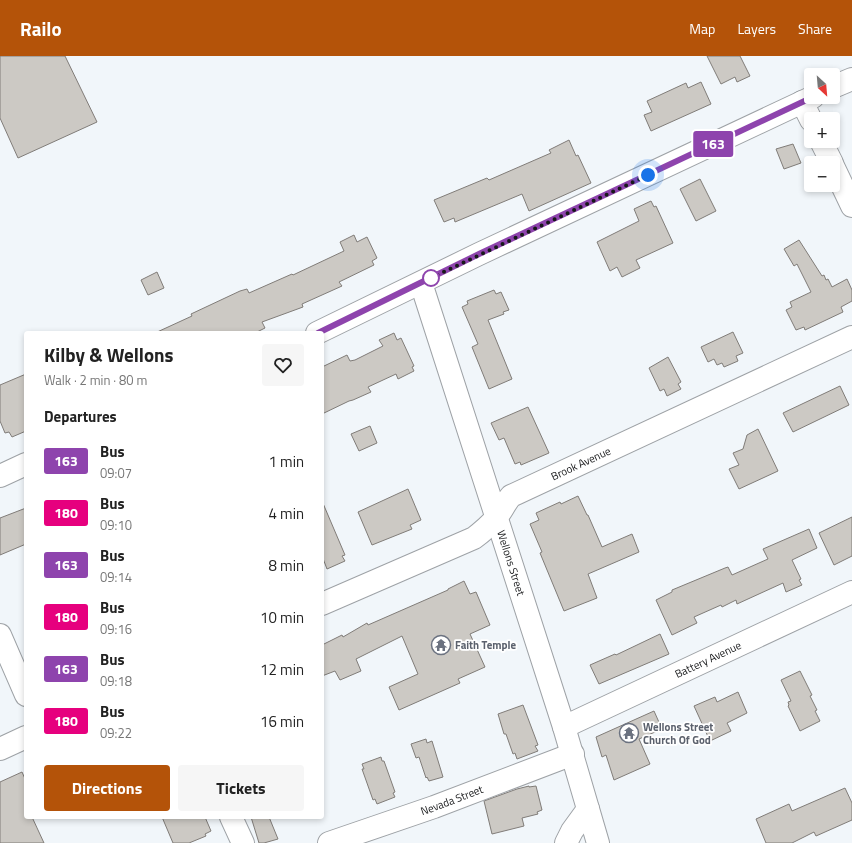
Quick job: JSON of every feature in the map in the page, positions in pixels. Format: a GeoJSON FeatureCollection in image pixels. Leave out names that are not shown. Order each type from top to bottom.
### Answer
{"type":"FeatureCollection","features":[{"type":"Feature","properties":{"kind":"street"},"geometry":{"type":"LineString","coordinates":[[840,84],[852,78]]}},
{"type":"Feature","properties":{"kind":"street"},"geometry":{"type":"LineString","coordinates":[[322,331],[421,282],[809,106]]}},
{"type":"Feature","properties":{"kind":"street"},"geometry":{"type":"LineString","coordinates":[[840,181],[852,206]]}},
{"type":"Feature","properties":{"kind":"street","name":"Wellons Street"},"geometry":{"type":"LineString","coordinates":[[421,282],[564,727],[598,843]]}},
{"type":"Feature","properties":{"kind":"street","name":"Brook Avenue"},"geometry":{"type":"LineString","coordinates":[[324,603],[474,538],[497,517],[504,504],[512,496],[852,337]]}},
{"type":"Feature","properties":{"kind":"street"},"geometry":{"type":"LineString","coordinates":[[0,476],[24,465]]}},
{"type":"Feature","properties":{"kind":"street","name":"Battery Avenue"},"geometry":{"type":"LineString","coordinates":[[564,727],[852,592]]}},
{"type":"Feature","properties":{"kind":"street"},"geometry":{"type":"LineString","coordinates":[[0,635],[24,690]]}},
{"type":"Feature","properties":{"kind":"street"},"geometry":{"type":"LineString","coordinates":[[0,749],[24,738]]}},
{"type":"Feature","properties":{"kind":"street","name":"Nevada Street"},"geometry":{"type":"LineString","coordinates":[[329,843],[434,807],[572,754]]}},
{"type":"Feature","properties":{"kind":"street"},"geometry":{"type":"LineString","coordinates":[[566,843],[572,831],[588,808]]}},
{"type":"Feature","properties":{"kind":"street"},"geometry":{"type":"LineString","coordinates":[[232,819],[243,843]]}},
{"type":"Feature","properties":{"kind":"building"},"geometry":{"type":"Polygon","coordinates":[[[0,56],[65,56],[97,122],[18,158],[0,118],[0,56]]]}},
{"type":"Feature","properties":{"kind":"building"},"geometry":{"type":"Polygon","coordinates":[[[707,56],[740,56],[750,76],[737,82],[735,77],[721,84],[707,56]]]}},
{"type":"Feature","properties":{"kind":"building"},"geometry":{"type":"Polygon","coordinates":[[[701,82],[711,104],[651,131],[644,115],[652,112],[647,101],[686,83],[688,88],[701,82]]]}},
{"type":"Feature","properties":{"kind":"building"},"geometry":{"type":"Polygon","coordinates":[[[569,140],[591,183],[529,211],[522,194],[455,222],[454,218],[444,222],[434,200],[487,178],[489,180],[551,153],[549,150],[569,140]]]}},
{"type":"Feature","properties":{"kind":"building"},"geometry":{"type":"Polygon","coordinates":[[[793,144],[801,163],[784,169],[776,149],[793,144]]]}},
{"type":"Feature","properties":{"kind":"building"},"geometry":{"type":"Polygon","coordinates":[[[700,179],[716,211],[696,221],[680,189],[700,179]]]}},
{"type":"Feature","properties":{"kind":"building"},"geometry":{"type":"Polygon","coordinates":[[[651,201],[654,207],[656,206],[673,243],[636,260],[640,268],[622,277],[617,267],[610,271],[597,242],[639,221],[634,209],[651,201]]]}},
{"type":"Feature","properties":{"kind":"building"},"geometry":{"type":"Polygon","coordinates":[[[354,235],[357,242],[367,237],[377,258],[372,261],[374,265],[339,282],[342,286],[302,304],[303,307],[262,322],[265,328],[259,331],[159,331],[240,291],[247,289],[249,293],[292,274],[293,275],[344,251],[340,242],[354,235]]]}},
{"type":"Feature","properties":{"kind":"building"},"geometry":{"type":"Polygon","coordinates":[[[799,240],[822,276],[824,275],[826,280],[828,279],[832,287],[847,279],[852,290],[852,301],[841,307],[843,312],[805,330],[804,327],[796,330],[786,310],[792,307],[790,302],[811,292],[797,264],[794,266],[784,249],[799,240]]]}},
{"type":"Feature","properties":{"kind":"building"},"geometry":{"type":"Polygon","coordinates":[[[157,272],[164,288],[148,295],[141,280],[157,272]]]}},
{"type":"Feature","properties":{"kind":"building"},"geometry":{"type":"Polygon","coordinates":[[[494,290],[496,294],[501,292],[509,310],[503,312],[504,314],[488,320],[512,379],[489,389],[472,347],[478,344],[462,307],[468,304],[467,301],[494,290]]]}},
{"type":"Feature","properties":{"kind":"building"},"geometry":{"type":"Polygon","coordinates":[[[733,332],[743,353],[736,356],[738,361],[724,367],[722,363],[717,365],[714,359],[708,362],[701,347],[733,332]]]}},
{"type":"Feature","properties":{"kind":"building"},"geometry":{"type":"Polygon","coordinates":[[[394,333],[397,340],[401,338],[414,366],[412,367],[414,371],[398,379],[396,374],[368,387],[371,392],[324,413],[324,366],[347,355],[350,361],[355,360],[383,346],[379,340],[394,333]]]}},
{"type":"Feature","properties":{"kind":"building"},"geometry":{"type":"Polygon","coordinates":[[[668,357],[681,382],[678,384],[681,389],[667,396],[664,389],[660,391],[649,368],[668,357]]]}},
{"type":"Feature","properties":{"kind":"building"},"geometry":{"type":"Polygon","coordinates":[[[24,375],[24,432],[12,437],[9,432],[5,433],[0,421],[0,385],[24,375]]]}},
{"type":"Feature","properties":{"kind":"building"},"geometry":{"type":"Polygon","coordinates":[[[840,386],[849,405],[793,432],[783,413],[840,386]]]}},
{"type":"Feature","properties":{"kind":"building"},"geometry":{"type":"Polygon","coordinates":[[[528,407],[549,453],[521,465],[520,462],[515,464],[504,438],[499,440],[491,423],[528,407]]]}},
{"type":"Feature","properties":{"kind":"building"},"geometry":{"type":"Polygon","coordinates":[[[370,426],[377,443],[359,451],[351,434],[370,426]]]}},
{"type":"Feature","properties":{"kind":"building"},"geometry":{"type":"Polygon","coordinates":[[[758,429],[778,471],[739,489],[729,469],[739,465],[733,453],[743,449],[747,435],[758,429]]]}},
{"type":"Feature","properties":{"kind":"building"},"geometry":{"type":"Polygon","coordinates":[[[408,489],[421,520],[410,525],[412,529],[372,545],[358,512],[408,489]]]}},
{"type":"Feature","properties":{"kind":"building"},"geometry":{"type":"Polygon","coordinates":[[[578,496],[602,547],[632,534],[639,552],[588,574],[597,598],[564,611],[540,553],[542,552],[530,524],[539,520],[536,513],[578,496]]]}},
{"type":"Feature","properties":{"kind":"building"},"geometry":{"type":"Polygon","coordinates":[[[324,506],[345,555],[342,556],[345,561],[327,569],[324,561],[324,506]]]}},
{"type":"Feature","properties":{"kind":"building"},"geometry":{"type":"Polygon","coordinates":[[[24,509],[24,545],[0,555],[0,518],[24,509]]]}},
{"type":"Feature","properties":{"kind":"building"},"geometry":{"type":"Polygon","coordinates":[[[852,517],[852,556],[834,565],[819,533],[852,517]]]}},
{"type":"Feature","properties":{"kind":"building"},"geometry":{"type":"Polygon","coordinates":[[[809,529],[817,548],[792,560],[801,579],[799,580],[802,585],[786,592],[783,583],[737,604],[736,600],[722,607],[721,605],[694,617],[697,623],[672,635],[656,600],[672,592],[672,590],[725,568],[728,567],[732,575],[768,559],[763,549],[809,529]]]}},
{"type":"Feature","properties":{"kind":"building","name":"Faith Temple"},"geometry":{"type":"Polygon","coordinates":[[[464,581],[470,594],[476,592],[490,625],[470,634],[485,667],[458,679],[460,683],[399,710],[389,687],[418,674],[402,636],[356,659],[361,671],[340,680],[335,671],[324,675],[324,644],[342,635],[343,637],[367,623],[368,625],[464,581]]]}},
{"type":"Feature","properties":{"kind":"building"},"geometry":{"type":"Polygon","coordinates":[[[660,634],[669,654],[599,684],[590,665],[615,654],[616,655],[660,634]]]}},
{"type":"Feature","properties":{"kind":"building"},"geometry":{"type":"Polygon","coordinates":[[[800,671],[812,695],[810,696],[817,710],[815,711],[820,721],[800,731],[788,706],[788,702],[791,701],[781,680],[800,671]]]}},
{"type":"Feature","properties":{"kind":"building"},"geometry":{"type":"Polygon","coordinates":[[[738,692],[747,713],[727,723],[731,731],[710,741],[694,706],[715,697],[717,702],[738,692]]]}},
{"type":"Feature","properties":{"kind":"building"},"geometry":{"type":"Polygon","coordinates":[[[523,705],[538,745],[535,746],[538,751],[517,759],[515,753],[513,754],[506,734],[504,734],[498,714],[523,705]]]}},
{"type":"Feature","properties":{"kind":"building"},"geometry":{"type":"Polygon","coordinates":[[[654,711],[662,729],[639,739],[650,764],[614,780],[606,755],[602,757],[596,737],[654,711]]]}},
{"type":"Feature","properties":{"kind":"building"},"geometry":{"type":"Polygon","coordinates":[[[426,739],[427,743],[432,741],[443,777],[429,781],[427,777],[426,778],[419,757],[416,758],[411,744],[426,739]]]}},
{"type":"Feature","properties":{"kind":"building"},"geometry":{"type":"Polygon","coordinates":[[[381,757],[382,761],[384,761],[395,792],[393,793],[395,797],[377,804],[375,799],[373,800],[362,769],[364,769],[362,764],[381,757]]]}},
{"type":"Feature","properties":{"kind":"building"},"geometry":{"type":"Polygon","coordinates":[[[22,772],[24,776],[24,819],[33,819],[44,843],[0,843],[0,782],[22,772]]]}},
{"type":"Feature","properties":{"kind":"building"},"geometry":{"type":"Polygon","coordinates":[[[529,786],[536,786],[542,810],[537,812],[538,814],[522,818],[524,826],[492,834],[484,801],[529,786]]]}},
{"type":"Feature","properties":{"kind":"building"},"geometry":{"type":"Polygon","coordinates":[[[845,788],[852,803],[852,820],[816,836],[814,832],[792,843],[766,843],[756,819],[789,804],[792,811],[845,788]]]}},
{"type":"Feature","properties":{"kind":"building"},"geometry":{"type":"Polygon","coordinates":[[[163,819],[206,819],[211,831],[205,834],[206,836],[189,843],[173,843],[163,819]]]}},
{"type":"Feature","properties":{"kind":"building"},"geometry":{"type":"Polygon","coordinates":[[[252,819],[270,819],[278,839],[259,843],[252,819]]]}},
{"type":"Feature","properties":{"kind":"bus line","name":"163"},"geometry":{"type":"LineString","coordinates":[[322,331],[479,254],[804,101]]}},
{"type":"Feature","properties":{"kind":"place","name":"Faith Temple"},"geometry":{"type":"Point","coordinates":[441,645]}},
{"type":"Feature","properties":{"kind":"place","name":"Wellons Street Church Of God"},"geometry":{"type":"Point","coordinates":[629,733]}},
{"type":"Feature","properties":{"kind":"route"},"geometry":{"type":"LineString","coordinates":[[431,278],[648,175]]}}]}
